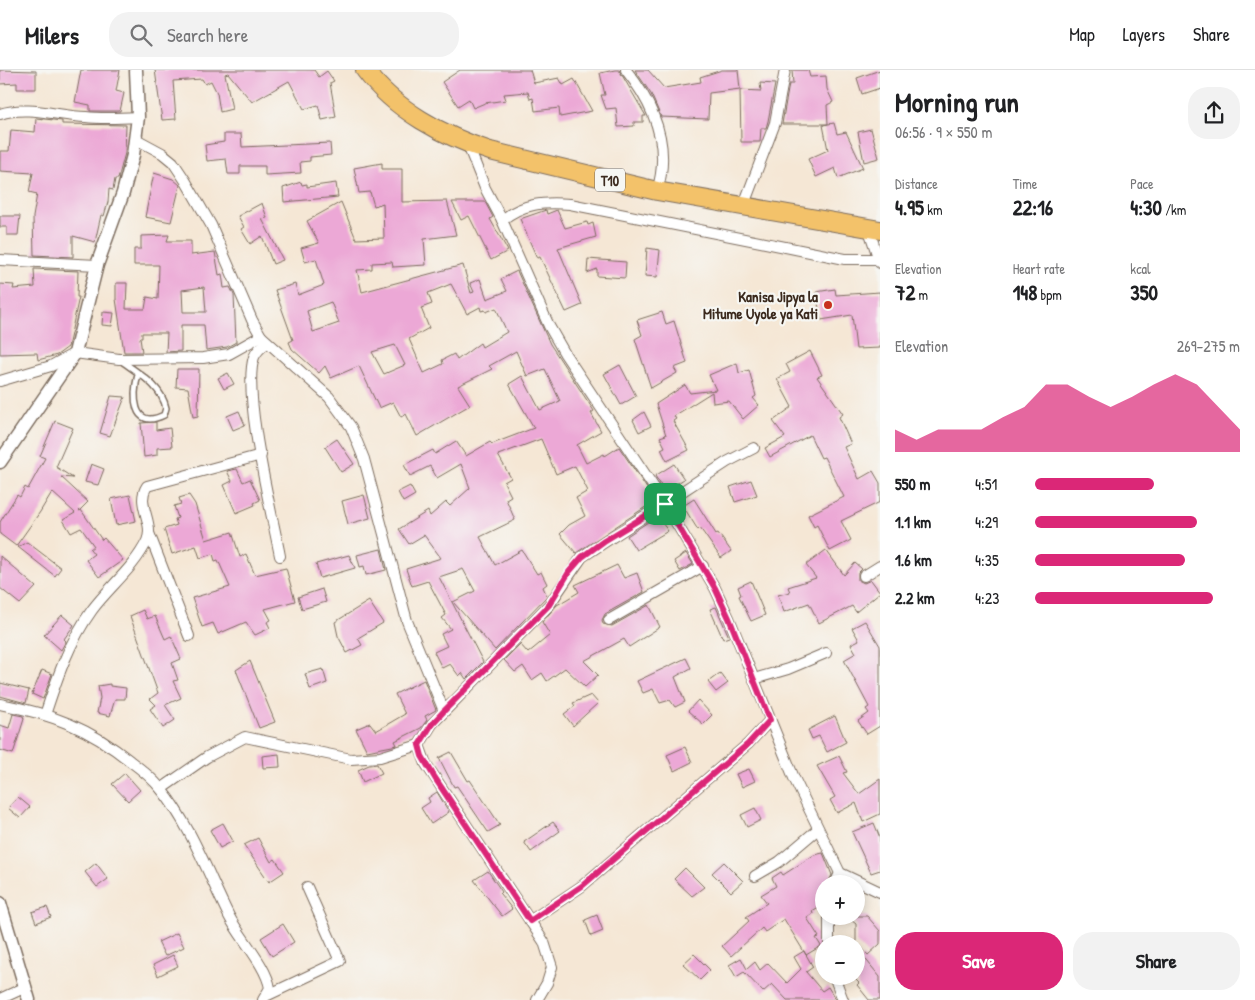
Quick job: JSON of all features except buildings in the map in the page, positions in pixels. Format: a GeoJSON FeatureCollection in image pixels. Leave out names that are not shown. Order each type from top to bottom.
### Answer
{"type":"FeatureCollection","features":[{"type":"Feature","properties":{"kind":"highway","name":"T10"},"geometry":{"type":"LineString","coordinates":[[365,70],[397,103],[424,121],[467,144],[528,161],[657,191],[874,228]]}},
{"type":"Feature","properties":{"kind":"street"},"geometry":{"type":"LineString","coordinates":[[0,462],[75,353],[97,265],[123,193],[136,139],[138,117],[136,70]]}},
{"type":"Feature","properties":{"kind":"street"},"geometry":{"type":"LineString","coordinates":[[626,70],[646,99],[661,140],[664,168],[657,191]]}},
{"type":"Feature","properties":{"kind":"street"},"geometry":{"type":"LineString","coordinates":[[743,207],[775,123],[785,70]]}},
{"type":"Feature","properties":{"kind":"street"},"geometry":{"type":"LineString","coordinates":[[0,114],[13,111],[27,111],[86,118],[138,117]]}},
{"type":"Feature","properties":{"kind":"street"},"geometry":{"type":"LineString","coordinates":[[136,139],[162,153],[173,162],[211,225],[252,320],[264,339],[329,397],[342,413],[358,442],[407,621],[444,711]]}},
{"type":"Feature","properties":{"kind":"street"},"geometry":{"type":"LineString","coordinates":[[467,144],[485,188],[565,354],[665,504],[703,566],[729,618],[770,720],[818,829],[840,873],[880,892]]}},
{"type":"Feature","properties":{"kind":"street"},"geometry":{"type":"LineString","coordinates":[[502,220],[524,207],[536,204],[570,204],[845,258],[879,261],[874,228]]}},
{"type":"Feature","properties":{"kind":"street"},"geometry":{"type":"LineString","coordinates":[[0,260],[97,265]]}},
{"type":"Feature","properties":{"kind":"street"},"geometry":{"type":"LineString","coordinates":[[0,380],[51,366],[75,353],[119,359],[218,357],[264,339]]}},
{"type":"Feature","properties":{"kind":"street"},"geometry":{"type":"LineString","coordinates":[[264,339],[252,367],[254,414],[280,556]]}},
{"type":"Feature","properties":{"kind":"street"},"geometry":{"type":"LineString","coordinates":[[161,789],[207,757],[245,737],[351,759],[380,757],[419,745],[432,724],[444,711],[549,605],[569,572],[582,557],[727,462],[754,448]]}},
{"type":"Feature","properties":{"kind":"street"},"geometry":{"type":"LineString","coordinates":[[189,636],[149,532],[142,494],[147,486],[261,455]]}},
{"type":"Feature","properties":{"kind":"street"},"geometry":{"type":"LineString","coordinates":[[45,715],[64,659],[75,636],[94,608],[138,555],[147,540],[149,532]]}},
{"type":"Feature","properties":{"kind":"street"},"geometry":{"type":"LineString","coordinates":[[609,620],[703,566]]}},
{"type":"Feature","properties":{"kind":"street"},"geometry":{"type":"LineString","coordinates":[[864,576],[880,566]]}},
{"type":"Feature","properties":{"kind":"street"},"geometry":{"type":"LineString","coordinates":[[754,679],[788,670],[826,653]]}},
{"type":"Feature","properties":{"kind":"street"},"geometry":{"type":"LineString","coordinates":[[0,704],[45,715],[84,729],[110,745],[161,789],[202,860],[236,930],[265,973],[270,988],[265,998]]}},
{"type":"Feature","properties":{"kind":"street"},"geometry":{"type":"LineString","coordinates":[[530,921],[582,886],[727,762],[770,720]]}},
{"type":"Feature","properties":{"kind":"street"},"geometry":{"type":"LineString","coordinates":[[419,745],[422,756],[435,778],[544,942],[552,959],[551,973],[537,1000]]}},
{"type":"Feature","properties":{"kind":"street"},"geometry":{"type":"LineString","coordinates":[[755,876],[779,862],[818,829]]}},
{"type":"Feature","properties":{"kind":"street"},"geometry":{"type":"LineString","coordinates":[[265,998],[340,961],[307,887]]}},
{"type":"Feature","properties":{"kind":"street"},"geometry":{"type":"LineString","coordinates":[[0,903],[29,1000]]}},
{"type":"Feature","properties":{"kind":"street"},"geometry":{"type":"LineString","coordinates":[[837,985],[843,1000]]}},
{"type":"Feature","properties":{"kind":"street"},"geometry":{"type":"LineString","coordinates":[[0,998],[26,987]]}},
{"type":"Feature","properties":{"kind":"lane"},"geometry":{"type":"LineString","coordinates":[[119,359],[159,390],[166,408],[164,415],[157,418],[145,417],[137,412],[134,400],[138,374]]}},
{"type":"Feature","properties":{"kind":"place","name":"Kanisa Jipya la Mitume Uyole ya Kati"},"geometry":{"type":"Point","coordinates":[828,305]}},
{"type":"Feature","properties":{"kind":"route"},"geometry":{"type":"LineString","coordinates":[[665,504],[715,588],[770,720],[748,744],[582,886],[530,921],[426,764],[419,745],[432,724],[444,711],[461,696],[549,605],[555,598],[569,572],[582,557],[604,541],[665,504]]}}]}
